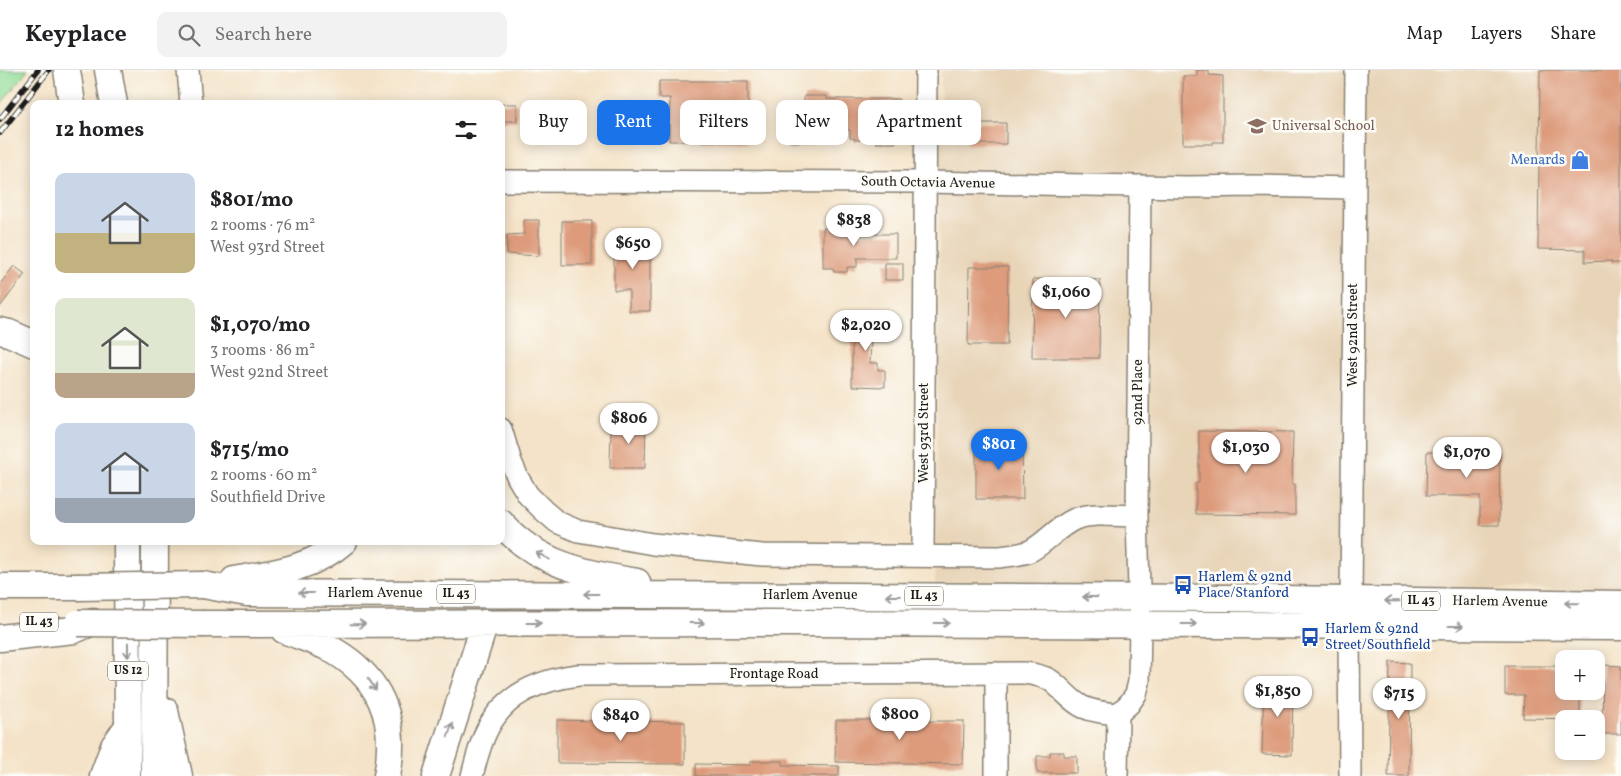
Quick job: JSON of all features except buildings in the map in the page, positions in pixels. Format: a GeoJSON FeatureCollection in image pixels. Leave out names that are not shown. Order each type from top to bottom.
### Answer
{"type":"FeatureCollection","features":[{"type":"Feature","properties":{"kind":"main road"},"geometry":{"type":"LineString","coordinates":[[66,70],[71,100]]}},
{"type":"Feature","properties":{"kind":"main road"},"geometry":{"type":"LineString","coordinates":[[92,70],[97,100]]}},
{"type":"Feature","properties":{"kind":"main road"},"geometry":{"type":"LineString","coordinates":[[108,70],[113,100]]}},
{"type":"Feature","properties":{"kind":"main road"},"geometry":{"type":"LineString","coordinates":[[0,331],[30,342]]}},
{"type":"Feature","properties":{"kind":"main road"},"geometry":{"type":"LineString","coordinates":[[505,528],[512,536],[534,551],[559,564],[586,573],[709,595]]}},
{"type":"Feature","properties":{"kind":"main road","name":"US 12"},"geometry":{"type":"LineString","coordinates":[[154,776],[155,545]]}},
{"type":"Feature","properties":{"kind":"main road"},"geometry":{"type":"LineString","coordinates":[[155,573],[159,545]]}},
{"type":"Feature","properties":{"kind":"main road"},"geometry":{"type":"LineString","coordinates":[[204,585],[295,569],[320,558],[338,545]]}},
{"type":"Feature","properties":{"kind":"main road","name":"US 12"},"geometry":{"type":"LineString","coordinates":[[126,550],[127,776]]}},
{"type":"Feature","properties":{"kind":"main road"},"geometry":{"type":"LineString","coordinates":[[0,575],[41,587]]}},
{"type":"Feature","properties":{"kind":"main road","name":"Harlem Avenue"},"geometry":{"type":"LineString","coordinates":[[0,587],[204,585],[247,592],[1139,597],[1350,613],[1621,627]]}},
{"type":"Feature","properties":{"kind":"main road","name":"Harlem Avenue"},"geometry":{"type":"LineString","coordinates":[[0,621],[271,625],[485,623],[1140,624],[1350,613],[1621,604]]}},
{"type":"Feature","properties":{"kind":"main road"},"geometry":{"type":"LineString","coordinates":[[0,638],[74,630],[86,623]]}},
{"type":"Feature","properties":{"kind":"main road"},"geometry":{"type":"LineString","coordinates":[[436,776],[485,623]]}},
{"type":"Feature","properties":{"kind":"main road"},"geometry":{"type":"LineString","coordinates":[[271,625],[326,647],[354,665],[367,677],[385,708],[390,727],[390,758],[387,776]]}},
{"type":"Feature","properties":{"kind":"main road"},"geometry":{"type":"LineString","coordinates":[[155,684],[166,713],[179,776]]}},
{"type":"Feature","properties":{"kind":"main road"},"geometry":{"type":"LineString","coordinates":[[103,776],[114,746],[128,726]]}},
{"type":"Feature","properties":{"kind":"street"},"geometry":{"type":"LineString","coordinates":[[188,70],[191,100]]}},
{"type":"Feature","properties":{"kind":"street","name":"West 93rd Street"},"geometry":{"type":"LineString","coordinates":[[923,555],[926,70]]}},
{"type":"Feature","properties":{"kind":"street","name":"West 92nd Street"},"geometry":{"type":"LineString","coordinates":[[1350,776],[1356,70]]}},
{"type":"Feature","properties":{"kind":"street","name":"South Octavia Avenue"},"geometry":{"type":"LineString","coordinates":[[505,180],[925,182],[1354,188]]}},
{"type":"Feature","properties":{"kind":"street","name":"92nd Place"},"geometry":{"type":"LineString","coordinates":[[1118,714],[1136,694],[1139,682],[1140,624],[1137,516],[1140,186]]}},
{"type":"Feature","properties":{"kind":"street"},"geometry":{"type":"LineString","coordinates":[[505,442],[511,462],[528,495],[557,522],[578,531],[653,544],[728,553],[999,557],[1016,555],[1031,550],[1064,524],[1077,518],[1090,516],[1137,516]]}},
{"type":"Feature","properties":{"kind":"street"},"geometry":{"type":"LineString","coordinates":[[996,673],[996,776]]}},
{"type":"Feature","properties":{"kind":"street","name":"Frontage Road"},"geometry":{"type":"LineString","coordinates":[[472,776],[488,728],[500,711],[514,697],[531,686],[553,678],[588,675],[1024,673],[1039,675],[1051,681],[1073,702],[1084,708],[1096,712],[1118,714]]}},
{"type":"Feature","properties":{"kind":"street"},"geometry":{"type":"LineString","coordinates":[[1117,776],[1118,714]]}},
{"type":"Feature","properties":{"kind":"shaded area"},"geometry":{"type":"Polygon","coordinates":[[[941,70],[1621,70],[1621,590],[935,585],[940,145],[981,145],[981,100],[941,100],[941,70]]]}},
{"type":"Feature","properties":{"kind":"green space"},"geometry":{"type":"Polygon","coordinates":[[[0,70],[28,70],[0,105],[0,70]]]}},
{"type":"Feature","properties":{"kind":"railway"},"geometry":{"type":"LineString","coordinates":[[0,119],[38,70]]}},
{"type":"Feature","properties":{"kind":"railway"},"geometry":{"type":"LineString","coordinates":[[0,133],[49,70]]}},
{"type":"Feature","properties":{"kind":"place","name":"Universal School"},"geometry":{"type":"Point","coordinates":[1257,126]}},
{"type":"Feature","properties":{"kind":"place","name":"Menards"},"geometry":{"type":"Point","coordinates":[1580,160]}},
{"type":"Feature","properties":{"kind":"place","name":"Harlem & 92nd Place/Stanford"},"geometry":{"type":"Point","coordinates":[1183,585]}},
{"type":"Feature","properties":{"kind":"place","name":"Harlem & 92nd Street/Southfield"},"geometry":{"type":"Point","coordinates":[1310,637]}}]}
